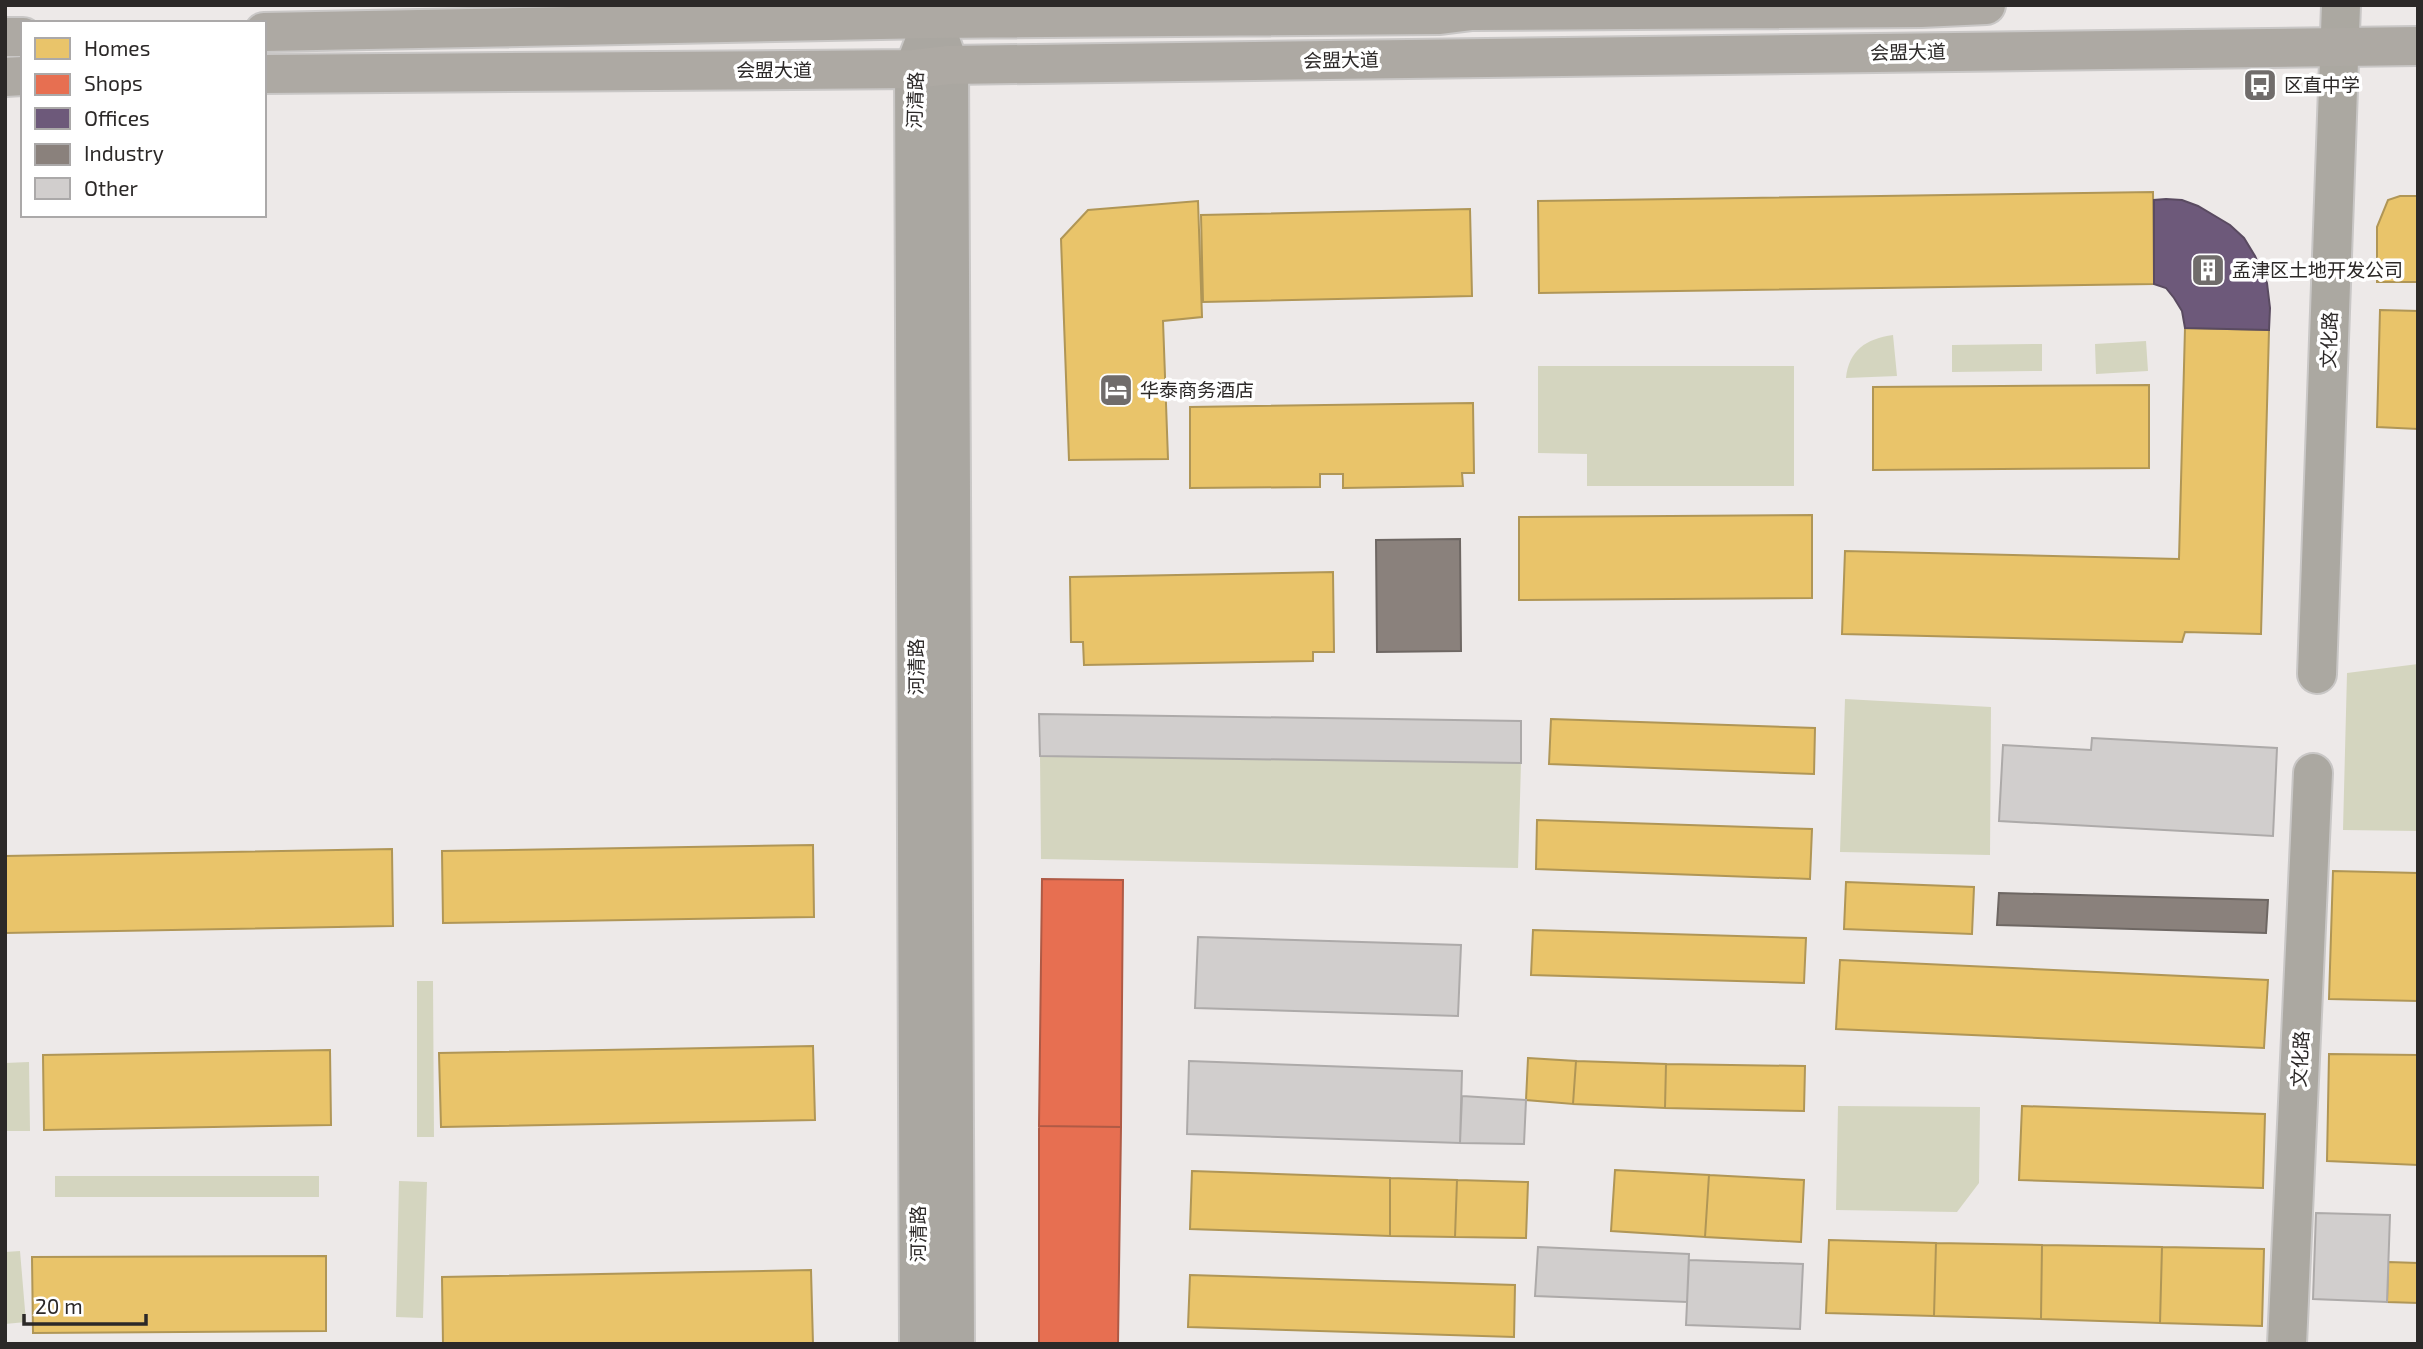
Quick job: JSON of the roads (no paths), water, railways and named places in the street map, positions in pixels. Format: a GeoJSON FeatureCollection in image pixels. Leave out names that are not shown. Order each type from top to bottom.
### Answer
{"type":"FeatureCollection","features":[{"type":"Feature","properties":{"kind":"main road"},"geometry":{"type":"LineString","coordinates":[[266,32],[933,19],[1440,15],[1486,11],[1921,8],[1986,5]]}},
{"type":"Feature","properties":{"kind":"main road","name":"会盟大道"},"geometry":{"type":"LineString","coordinates":[[266,74],[2418,46]]}},
{"type":"Feature","properties":{"kind":"street","name":"文化路"},"geometry":{"type":"LineString","coordinates":[[2317,674],[2341,5]]}},
{"type":"Feature","properties":{"kind":"street","name":"河清路"},"geometry":{"type":"LineString","coordinates":[[919,1344],[933,19]]}},
{"type":"Feature","properties":{"kind":"street","name":"河清路"},"geometry":{"type":"LineString","coordinates":[[931,67],[955,1344]]}},
{"type":"Feature","properties":{"kind":"street","name":"文化路"},"geometry":{"type":"LineString","coordinates":[[2287,1344],[2312,774]]}},
{"type":"Feature","properties":{"kind":"place","name":"区直中学"},"geometry":{"type":"Point","coordinates":[2260,85]}},
{"type":"Feature","properties":{"kind":"place","name":"孟津区土地开发公司"},"geometry":{"type":"Point","coordinates":[2208,270]}},
{"type":"Feature","properties":{"kind":"place","name":"华泰商务酒店"},"geometry":{"type":"Point","coordinates":[1116,390]}}]}
